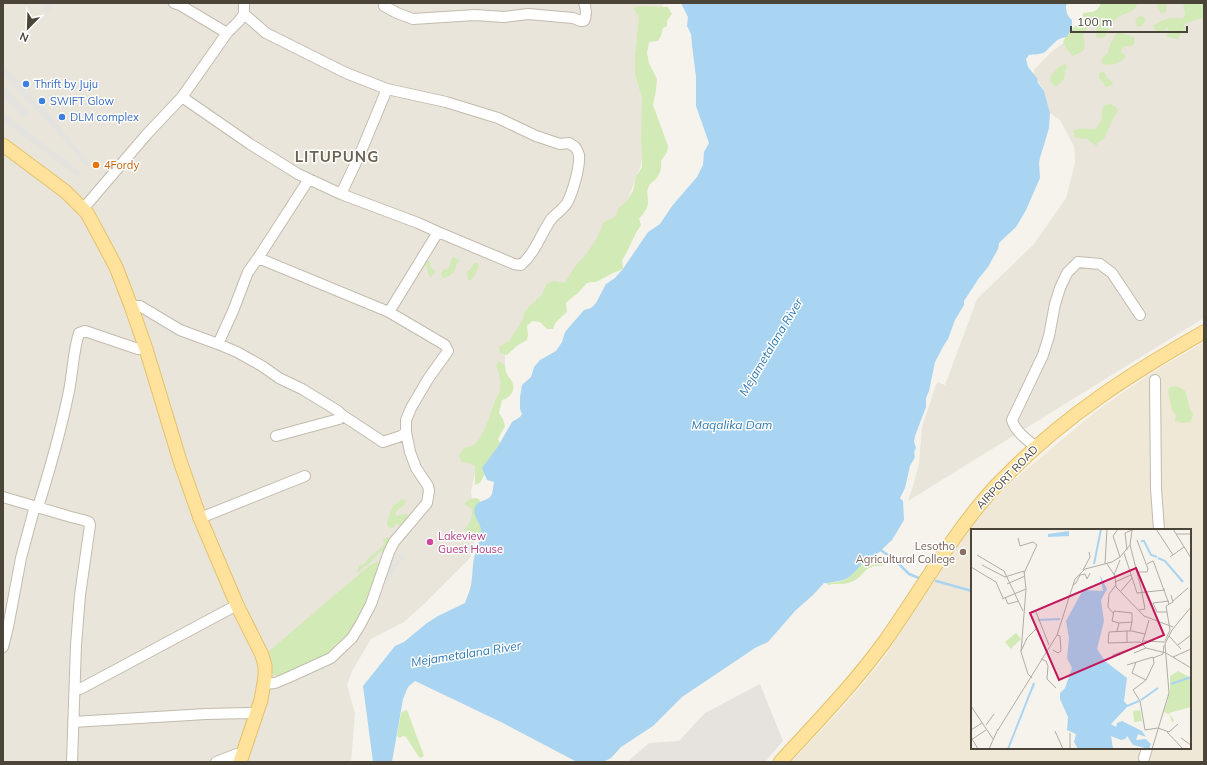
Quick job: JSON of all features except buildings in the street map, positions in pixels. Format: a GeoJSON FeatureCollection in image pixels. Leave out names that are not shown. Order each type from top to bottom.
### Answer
{"type":"FeatureCollection","features":[{"type":"Feature","properties":{"kind":"main road"},"geometry":{"type":"LineString","coordinates":[[3,145],[66,192],[83,209],[92,222],[116,267],[146,349],[180,461],[200,518],[237,605],[262,655],[265,666],[262,700],[241,759]]}},
{"type":"Feature","properties":{"kind":"main road","name":"AIRPORT ROAD"},"geometry":{"type":"LineString","coordinates":[[780,762],[837,699],[884,642],[939,558],[987,495],[1036,447],[1095,400],[1160,357],[1204,332]]}},
{"type":"Feature","properties":{"kind":"street"},"geometry":{"type":"LineString","coordinates":[[174,3],[227,33]]}},
{"type":"Feature","properties":{"kind":"street"},"geometry":{"type":"LineString","coordinates":[[83,209],[147,134],[182,97],[227,33],[244,14],[244,3]]}},
{"type":"Feature","properties":{"kind":"street"},"geometry":{"type":"LineString","coordinates":[[384,6],[413,19],[474,15],[504,17],[528,14],[573,18],[584,21],[586,18],[584,3]]}},
{"type":"Feature","properties":{"kind":"street"},"geometry":{"type":"LineString","coordinates":[[182,97],[250,144],[309,179],[342,194],[418,222],[514,264],[521,265],[532,253],[552,218],[567,203],[575,181],[579,156],[575,147],[569,143],[560,144],[536,136],[498,118],[446,102],[387,89],[346,73],[266,33],[244,14]]}},
{"type":"Feature","properties":{"kind":"street"},"geometry":{"type":"LineString","coordinates":[[342,194],[387,89]]}},
{"type":"Feature","properties":{"kind":"street"},"geometry":{"type":"LineString","coordinates":[[218,344],[248,272],[309,179]]}},
{"type":"Feature","properties":{"kind":"street"},"geometry":{"type":"LineString","coordinates":[[389,312],[438,232]]}},
{"type":"Feature","properties":{"kind":"street"},"geometry":{"type":"LineString","coordinates":[[258,258],[389,312],[441,342],[445,345],[448,351],[428,379],[411,408],[406,420],[406,432],[410,452],[416,468],[428,486],[429,491],[427,503],[401,533],[389,552],[371,604],[360,625],[352,638],[331,658],[281,681],[264,684]]}},
{"type":"Feature","properties":{"kind":"street"},"geometry":{"type":"LineString","coordinates":[[1036,447],[1024,437],[1013,424],[1012,420],[1027,391],[1034,371],[1042,355],[1049,336],[1055,304],[1067,273],[1078,262],[1100,264],[1112,273],[1140,315]]}},
{"type":"Feature","properties":{"kind":"street"},"geometry":{"type":"LineString","coordinates":[[131,306],[140,306],[180,330],[237,352],[262,366],[279,378],[302,389],[338,411],[382,442],[401,436],[406,432]]}},
{"type":"Feature","properties":{"kind":"street"},"geometry":{"type":"LineString","coordinates":[[3,647],[21,558],[36,507],[48,476],[64,410],[69,389],[75,346],[79,333],[85,332],[146,349]]}},
{"type":"Feature","properties":{"kind":"street"},"geometry":{"type":"LineString","coordinates":[[1155,380],[1156,488],[1159,529]]}},
{"type":"Feature","properties":{"kind":"street"},"geometry":{"type":"LineString","coordinates":[[276,436],[339,418],[342,415]]}},
{"type":"Feature","properties":{"kind":"street"},"geometry":{"type":"LineString","coordinates":[[200,518],[305,476]]}},
{"type":"Feature","properties":{"kind":"street"},"geometry":{"type":"LineString","coordinates":[[3,497],[83,520],[89,522],[90,525],[80,595],[76,645],[72,762]]}},
{"type":"Feature","properties":{"kind":"street"},"geometry":{"type":"LineString","coordinates":[[75,689],[80,689],[237,605]]}},
{"type":"Feature","properties":{"kind":"street"},"geometry":{"type":"LineString","coordinates":[[74,722],[206,714],[257,714]]}},
{"type":"Feature","properties":{"kind":"street"},"geometry":{"type":"LineString","coordinates":[[216,762],[237,754],[241,759]]}},
{"type":"Feature","properties":{"kind":"shaded area"},"geometry":{"type":"Polygon","coordinates":[[[3,3],[664,3],[657,17],[647,25],[638,77],[646,122],[641,165],[628,199],[615,223],[552,304],[529,318],[505,351],[505,382],[478,459],[471,491],[475,527],[474,542],[470,558],[404,622],[371,639],[352,671],[347,685],[355,713],[351,762],[3,762],[3,3]]]}},
{"type":"Feature","properties":{"kind":"shaded area"},"geometry":{"type":"Polygon","coordinates":[[[44,3],[54,4],[50,14],[41,11],[44,3]]]}},
{"type":"Feature","properties":{"kind":"shaded area"},"geometry":{"type":"Polygon","coordinates":[[[1119,3],[1204,3],[1204,318],[908,501],[919,464],[922,427],[937,382],[945,385],[977,299],[1034,244],[1066,198],[1075,163],[1074,146],[1060,120],[1050,113],[1044,91],[1034,74],[1034,70],[1051,52],[1119,3]]]}},
{"type":"Feature","properties":{"kind":"shaded area"},"geometry":{"type":"Polygon","coordinates":[[[3,64],[42,105],[90,164],[87,168],[67,143],[3,75],[3,64]]]}},
{"type":"Feature","properties":{"kind":"shaded area"},"geometry":{"type":"Polygon","coordinates":[[[3,85],[29,112],[23,118],[3,97],[3,85]]]}},
{"type":"Feature","properties":{"kind":"shaded area"},"geometry":{"type":"Polygon","coordinates":[[[3,112],[82,173],[79,178],[3,121],[3,112]]]}},
{"type":"Feature","properties":{"kind":"shaded area","name":"Lesotho Agricultural College"},"geometry":{"type":"Polygon","coordinates":[[[1204,342],[1204,762],[791,762],[844,706],[880,663],[971,525],[1008,485],[1096,411],[1156,370],[1204,342]]]}},
{"type":"Feature","properties":{"kind":"shaded area"},"geometry":{"type":"Polygon","coordinates":[[[400,553],[405,557],[385,584],[382,582],[386,572],[400,553]]]}},
{"type":"Feature","properties":{"kind":"shaded area"},"geometry":{"type":"Polygon","coordinates":[[[760,684],[783,741],[765,762],[627,762],[649,743],[679,741],[705,713],[760,684]]]}},
{"type":"Feature","properties":{"kind":"green space"},"geometry":{"type":"Polygon","coordinates":[[[1101,3],[1138,3],[1132,11],[1120,16],[1116,20],[1105,37],[1097,38],[1095,32],[1099,24],[1095,21],[1086,29],[1083,35],[1085,46],[1083,51],[1073,56],[1063,42],[1066,36],[1080,23],[1083,13],[1096,10],[1101,3]]]}},
{"type":"Feature","properties":{"kind":"green space"},"geometry":{"type":"Polygon","coordinates":[[[1167,3],[1166,12],[1161,13],[1157,4],[1167,3]]]}},
{"type":"Feature","properties":{"kind":"green space"},"geometry":{"type":"Polygon","coordinates":[[[1183,3],[1204,3],[1204,19],[1201,18],[1184,24],[1186,30],[1183,30],[1178,39],[1167,37],[1168,27],[1161,33],[1155,30],[1153,26],[1164,20],[1170,18],[1183,19],[1185,14],[1183,3]]]}},
{"type":"Feature","properties":{"kind":"green space"},"geometry":{"type":"Polygon","coordinates":[[[639,6],[668,7],[672,14],[667,21],[667,26],[663,28],[658,41],[649,42],[647,53],[649,63],[657,79],[653,105],[668,146],[667,152],[661,161],[659,175],[648,188],[647,207],[639,219],[641,225],[622,260],[623,269],[596,282],[587,283],[566,303],[567,312],[556,322],[553,329],[547,329],[540,322],[532,321],[527,326],[527,340],[518,345],[507,355],[500,353],[499,347],[509,341],[523,319],[525,312],[542,294],[546,285],[552,281],[563,283],[566,281],[576,265],[587,253],[597,238],[604,222],[615,217],[619,208],[626,202],[633,191],[636,177],[642,167],[642,98],[635,74],[639,17],[634,8],[639,6]]]}},
{"type":"Feature","properties":{"kind":"green space"},"geometry":{"type":"Polygon","coordinates":[[[1142,16],[1146,19],[1141,27],[1138,27],[1135,21],[1138,17],[1142,16]]]}},
{"type":"Feature","properties":{"kind":"green space"},"geometry":{"type":"Polygon","coordinates":[[[1119,32],[1134,37],[1135,42],[1132,46],[1125,46],[1122,49],[1121,52],[1126,56],[1121,61],[1111,65],[1101,63],[1102,58],[1108,53],[1109,47],[1116,34],[1119,32]]]}},
{"type":"Feature","properties":{"kind":"green space"},"geometry":{"type":"Polygon","coordinates":[[[1065,64],[1067,67],[1064,80],[1055,87],[1050,78],[1058,68],[1065,64]]]}},
{"type":"Feature","properties":{"kind":"green space"},"geometry":{"type":"Polygon","coordinates":[[[1104,72],[1107,78],[1113,82],[1112,85],[1106,87],[1099,78],[1099,73],[1104,72]]]}},
{"type":"Feature","properties":{"kind":"green space"},"geometry":{"type":"Polygon","coordinates":[[[1111,104],[1116,107],[1118,112],[1114,117],[1104,139],[1097,143],[1097,146],[1090,142],[1087,138],[1083,139],[1075,137],[1073,131],[1081,128],[1095,129],[1100,122],[1104,105],[1111,104]]]}},
{"type":"Feature","properties":{"kind":"green space"},"geometry":{"type":"Polygon","coordinates":[[[453,257],[460,260],[457,263],[453,273],[444,278],[441,274],[443,270],[449,268],[453,257]]]}},
{"type":"Feature","properties":{"kind":"green space"},"geometry":{"type":"Polygon","coordinates":[[[427,260],[431,263],[431,268],[436,271],[431,277],[429,276],[427,268],[424,264],[427,260]]]}},
{"type":"Feature","properties":{"kind":"green space"},"geometry":{"type":"Polygon","coordinates":[[[474,263],[479,265],[476,274],[471,280],[468,280],[467,272],[474,263]]]}},
{"type":"Feature","properties":{"kind":"green space"},"geometry":{"type":"Polygon","coordinates":[[[499,361],[505,367],[508,377],[513,384],[513,390],[508,397],[502,400],[499,413],[505,426],[498,439],[501,445],[480,483],[475,485],[475,466],[469,463],[461,462],[459,455],[464,448],[475,444],[487,424],[500,391],[500,378],[496,366],[499,361]]]}},
{"type":"Feature","properties":{"kind":"green space"},"geometry":{"type":"Polygon","coordinates":[[[1175,386],[1183,389],[1186,393],[1189,407],[1193,414],[1191,422],[1182,423],[1175,421],[1176,415],[1172,410],[1168,391],[1170,387],[1175,386]]]}},
{"type":"Feature","properties":{"kind":"green space"},"geometry":{"type":"Polygon","coordinates":[[[402,499],[406,502],[395,513],[397,516],[404,514],[408,515],[402,525],[396,524],[393,528],[388,527],[387,522],[393,506],[402,499]]]}},
{"type":"Feature","properties":{"kind":"green space"},"geometry":{"type":"Polygon","coordinates":[[[470,499],[479,499],[480,501],[478,513],[488,528],[480,540],[471,531],[464,531],[472,516],[472,509],[464,504],[470,499]]]}},
{"type":"Feature","properties":{"kind":"green space"},"geometry":{"type":"Polygon","coordinates":[[[387,537],[392,539],[385,549],[357,573],[359,566],[384,544],[383,540],[387,537]]]}},
{"type":"Feature","properties":{"kind":"green space"},"geometry":{"type":"Polygon","coordinates":[[[880,557],[886,559],[886,562],[882,566],[876,566],[868,569],[856,580],[828,585],[827,583],[847,579],[864,559],[876,559],[880,557]]]}},
{"type":"Feature","properties":{"kind":"green space"},"geometry":{"type":"Polygon","coordinates":[[[379,561],[366,605],[354,625],[341,640],[319,660],[297,672],[281,678],[273,674],[269,651],[370,565],[379,561]]]}},
{"type":"Feature","properties":{"kind":"green space"},"geometry":{"type":"Polygon","coordinates":[[[407,710],[424,756],[421,758],[406,737],[403,736],[400,738],[397,736],[401,713],[407,710]]]}},
{"type":"Feature","properties":{"kind":"water","name":"Maqalika Dam"},"geometry":{"type":"Polygon","coordinates":[[[681,3],[1068,3],[1066,5],[1067,12],[1072,20],[1072,25],[1068,35],[1057,41],[1045,52],[1029,55],[1026,59],[1028,67],[1037,78],[1038,83],[1044,91],[1050,113],[1049,128],[1039,163],[1040,178],[1026,210],[1016,227],[999,243],[998,249],[988,267],[964,301],[964,305],[955,320],[948,339],[935,362],[929,391],[926,398],[926,407],[915,436],[915,457],[910,466],[905,488],[900,498],[903,501],[904,520],[892,540],[873,558],[867,558],[853,574],[847,578],[841,581],[824,583],[796,610],[768,642],[755,648],[682,697],[653,726],[621,747],[611,758],[603,762],[577,762],[503,723],[415,681],[408,687],[403,699],[392,762],[373,762],[363,686],[395,646],[404,642],[438,616],[465,603],[471,587],[474,558],[481,533],[474,510],[476,504],[491,497],[494,482],[487,480],[482,468],[497,448],[512,422],[522,414],[520,409],[520,397],[522,385],[531,377],[534,367],[540,360],[556,351],[562,342],[565,332],[584,310],[591,308],[596,303],[606,284],[615,278],[623,269],[648,232],[660,224],[672,206],[697,177],[703,165],[704,152],[709,143],[696,106],[696,77],[691,34],[687,26],[688,17],[681,3]]]}},
{"type":"Feature","properties":{"kind":"waterway"},"geometry":{"type":"LineString","coordinates":[[879,549],[894,559],[909,574],[919,578]]}},
{"type":"Feature","properties":{"kind":"waterway"},"geometry":{"type":"LineString","coordinates":[[936,581],[971,591]]}},
{"type":"Feature","properties":{"kind":"place","name":"Thrift by Juju"},"geometry":{"type":"Point","coordinates":[26,84]}},
{"type":"Feature","properties":{"kind":"place","name":"SWIFT Glow"},"geometry":{"type":"Point","coordinates":[42,101]}},
{"type":"Feature","properties":{"kind":"place","name":"DLM complex"},"geometry":{"type":"Point","coordinates":[62,117]}},
{"type":"Feature","properties":{"kind":"place","name":"4Fordy"},"geometry":{"type":"Point","coordinates":[96,165]}},
{"type":"Feature","properties":{"kind":"place","name":"Lakeview Guest House"},"geometry":{"type":"Point","coordinates":[430,542]}},
{"type":"Feature","properties":{"kind":"place","name":"Lesotho Agricultural College"},"geometry":{"type":"Point","coordinates":[963,552]}},
{"type":"Feature","properties":{"kind":"district","name":"LITUPUNG"},"geometry":{"type":"Point","coordinates":[337,157]}},
{"type":"Feature","properties":{"kind":"water label","name":"Mejametalana River"},"geometry":{"type":"Point","coordinates":[771,347]}},
{"type":"Feature","properties":{"kind":"water label","name":"Mejametalana River"},"geometry":{"type":"Point","coordinates":[466,654]}}]}
